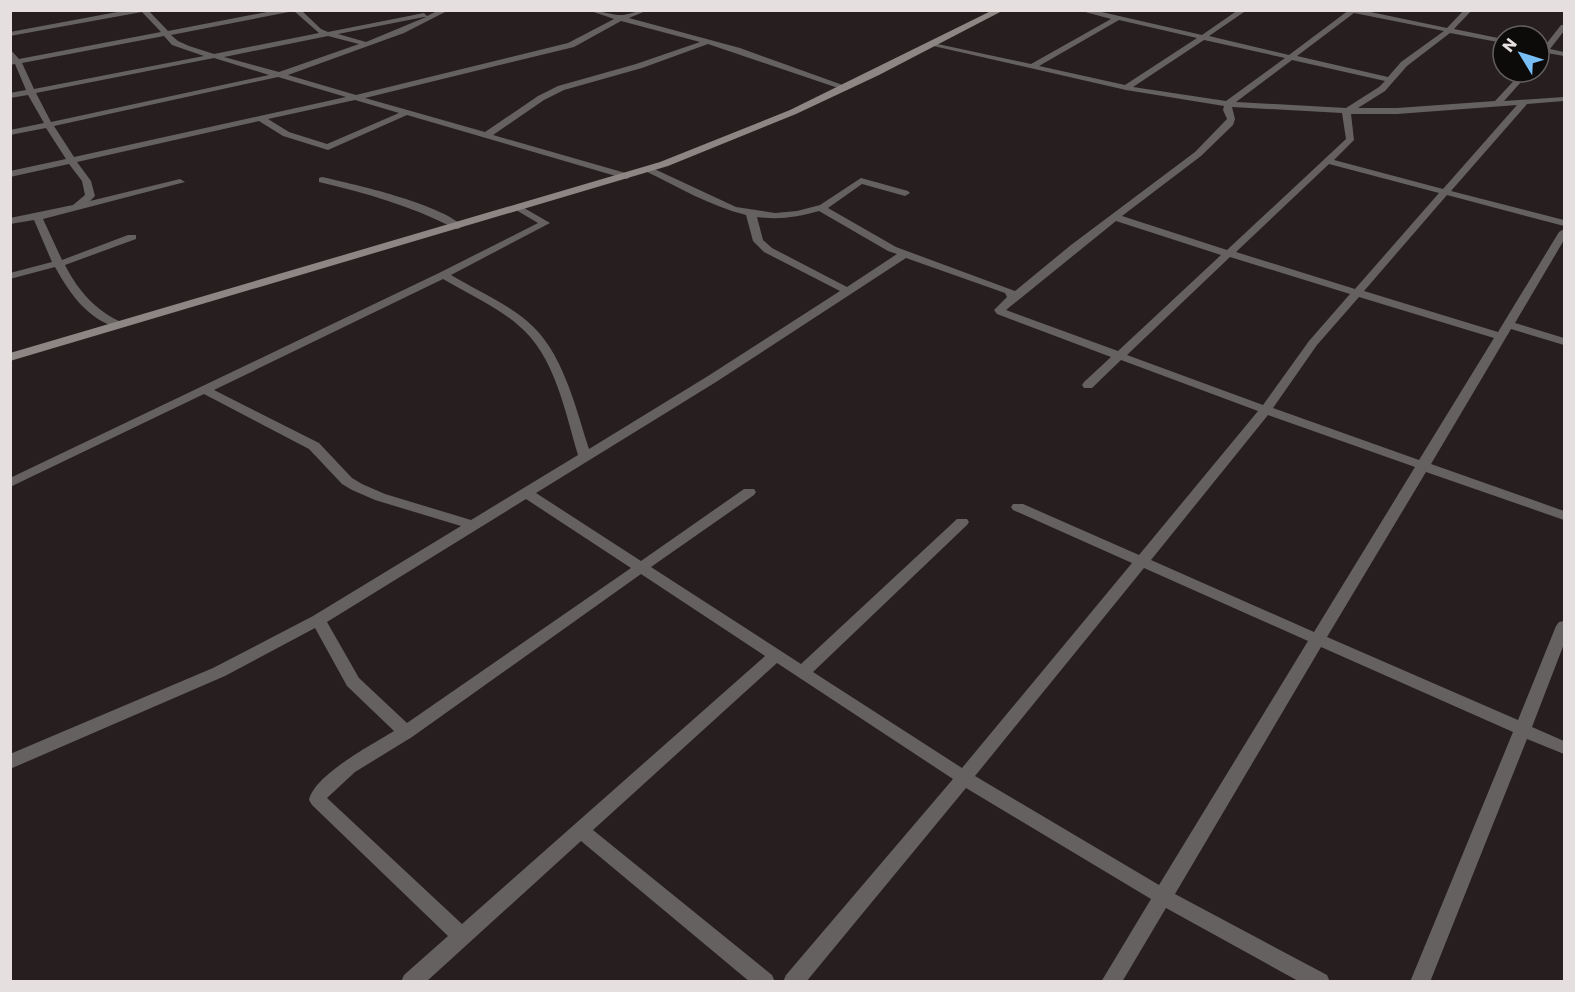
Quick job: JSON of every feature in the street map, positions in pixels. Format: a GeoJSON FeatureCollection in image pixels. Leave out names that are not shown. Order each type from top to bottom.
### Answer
{"type":"FeatureCollection","features":[{"type":"Feature","properties":{"kind":"main road"},"geometry":{"type":"LineString","coordinates":[[10,357],[626,176],[725,143],[794,114],[1000,10]]}},
{"type":"Feature","properties":{"kind":"street"},"geometry":{"type":"LineString","coordinates":[[10,34],[143,10],[179,46],[626,176]]}},
{"type":"Feature","properties":{"kind":"street"},"geometry":{"type":"LineString","coordinates":[[14,62],[291,10]]}},
{"type":"Feature","properties":{"kind":"street"},"geometry":{"type":"LineString","coordinates":[[296,10],[318,31],[366,44]]}},
{"type":"Feature","properties":{"kind":"street"},"geometry":{"type":"LineString","coordinates":[[591,10],[708,42],[847,88]]}},
{"type":"Feature","properties":{"kind":"street"},"geometry":{"type":"LineString","coordinates":[[10,174],[353,98],[571,45],[619,19],[645,10]]}},
{"type":"Feature","properties":{"kind":"street"},"geometry":{"type":"LineString","coordinates":[[1081,10],[1391,80]]}},
{"type":"Feature","properties":{"kind":"street"},"geometry":{"type":"LineString","coordinates":[[1126,88],[1244,10]]}},
{"type":"Feature","properties":{"kind":"street"},"geometry":{"type":"LineString","coordinates":[[1088,385],[1350,140],[1346,114],[1348,111],[1382,89],[1404,64],[1448,30],[1469,10]]}},
{"type":"Feature","properties":{"kind":"street"},"geometry":{"type":"LineString","coordinates":[[10,96],[446,11]]}},
{"type":"Feature","properties":{"kind":"street"},"geometry":{"type":"LineString","coordinates":[[10,133],[282,75],[446,11]]}},
{"type":"Feature","properties":{"kind":"street"},"geometry":{"type":"LineString","coordinates":[[1491,39],[1354,11],[1228,104],[1230,123],[1198,154],[1025,289],[1012,295],[1000,311],[1266,410],[1564,516]]}},
{"type":"Feature","properties":{"kind":"street"},"geometry":{"type":"LineString","coordinates":[[1032,67],[1118,18]]}},
{"type":"Feature","properties":{"kind":"street"},"geometry":{"type":"LineString","coordinates":[[1551,41],[1564,27]]}},
{"type":"Feature","properties":{"kind":"street"},"geometry":{"type":"LineString","coordinates":[[485,136],[541,98],[561,88],[639,66],[708,42]]}},
{"type":"Feature","properties":{"kind":"street"},"geometry":{"type":"LineString","coordinates":[[933,45],[1126,88],[1228,104],[1348,111],[1397,111],[1564,99]]}},
{"type":"Feature","properties":{"kind":"street"},"geometry":{"type":"LineString","coordinates":[[10,51],[50,125],[72,160],[80,168],[90,193],[85,201],[75,208]]}},
{"type":"Feature","properties":{"kind":"street"},"geometry":{"type":"LineString","coordinates":[[1497,104],[1515,84]]}},
{"type":"Feature","properties":{"kind":"street"},"geometry":{"type":"LineString","coordinates":[[793,981],[964,778],[1266,410],[1313,343],[1524,102]]}},
{"type":"Feature","properties":{"kind":"street"},"geometry":{"type":"LineString","coordinates":[[260,118],[286,134],[328,147],[405,113]]}},
{"type":"Feature","properties":{"kind":"street"},"geometry":{"type":"LineString","coordinates":[[1327,162],[1564,223]]}},
{"type":"Feature","properties":{"kind":"street"},"geometry":{"type":"LineString","coordinates":[[648,169],[720,204],[751,215],[777,217],[821,208],[841,197],[861,181],[905,192]]}},
{"type":"Feature","properties":{"kind":"street"},"geometry":{"type":"LineString","coordinates":[[322,180],[417,205],[458,226]]}},
{"type":"Feature","properties":{"kind":"street"},"geometry":{"type":"LineString","coordinates":[[10,220],[37,217],[180,182]]}},
{"type":"Feature","properties":{"kind":"street"},"geometry":{"type":"LineString","coordinates":[[10,483],[443,275],[545,223],[519,208]]}},
{"type":"Feature","properties":{"kind":"street"},"geometry":{"type":"LineString","coordinates":[[821,208],[882,245],[1012,295]]}},
{"type":"Feature","properties":{"kind":"street"},"geometry":{"type":"LineString","coordinates":[[751,215],[758,241],[768,250],[846,290]]}},
{"type":"Feature","properties":{"kind":"street"},"geometry":{"type":"LineString","coordinates":[[37,217],[57,264],[99,316],[119,325]]}},
{"type":"Feature","properties":{"kind":"street"},"geometry":{"type":"LineString","coordinates":[[1115,217],[1357,293],[1506,331],[1564,342]]}},
{"type":"Feature","properties":{"kind":"street"},"geometry":{"type":"LineString","coordinates":[[1112,981],[1564,232]]}},
{"type":"Feature","properties":{"kind":"street"},"geometry":{"type":"LineString","coordinates":[[10,276],[57,264],[132,237]]}},
{"type":"Feature","properties":{"kind":"street"},"geometry":{"type":"LineString","coordinates":[[10,762],[210,676],[318,620],[712,379],[846,290],[905,254]]}},
{"type":"Feature","properties":{"kind":"street"},"geometry":{"type":"LineString","coordinates":[[443,275],[529,328],[550,361],[585,457]]}},
{"type":"Feature","properties":{"kind":"street"},"geometry":{"type":"LineString","coordinates":[[92,333],[99,316]]}},
{"type":"Feature","properties":{"kind":"street"},"geometry":{"type":"LineString","coordinates":[[205,390],[314,446],[347,481],[357,487],[380,497],[473,525]]}},
{"type":"Feature","properties":{"kind":"street"},"geometry":{"type":"LineString","coordinates":[[461,936],[318,800],[319,795],[349,767],[406,732],[749,492]]}},
{"type":"Feature","properties":{"kind":"street"},"geometry":{"type":"LineString","coordinates":[[527,493],[964,778],[1163,897],[1320,981]]}},
{"type":"Feature","properties":{"kind":"street"},"geometry":{"type":"LineString","coordinates":[[1018,507],[1564,748]]}},
{"type":"Feature","properties":{"kind":"street"},"geometry":{"type":"LineString","coordinates":[[803,672],[962,522]]}},
{"type":"Feature","properties":{"kind":"street"},"geometry":{"type":"LineString","coordinates":[[318,620],[353,682],[406,732]]}},
{"type":"Feature","properties":{"kind":"street"},"geometry":{"type":"LineString","coordinates":[[1420,981],[1564,626]]}},
{"type":"Feature","properties":{"kind":"street"},"geometry":{"type":"LineString","coordinates":[[411,981],[582,831],[776,655]]}},
{"type":"Feature","properties":{"kind":"street"},"geometry":{"type":"LineString","coordinates":[[582,831],[765,981]]}}]}
